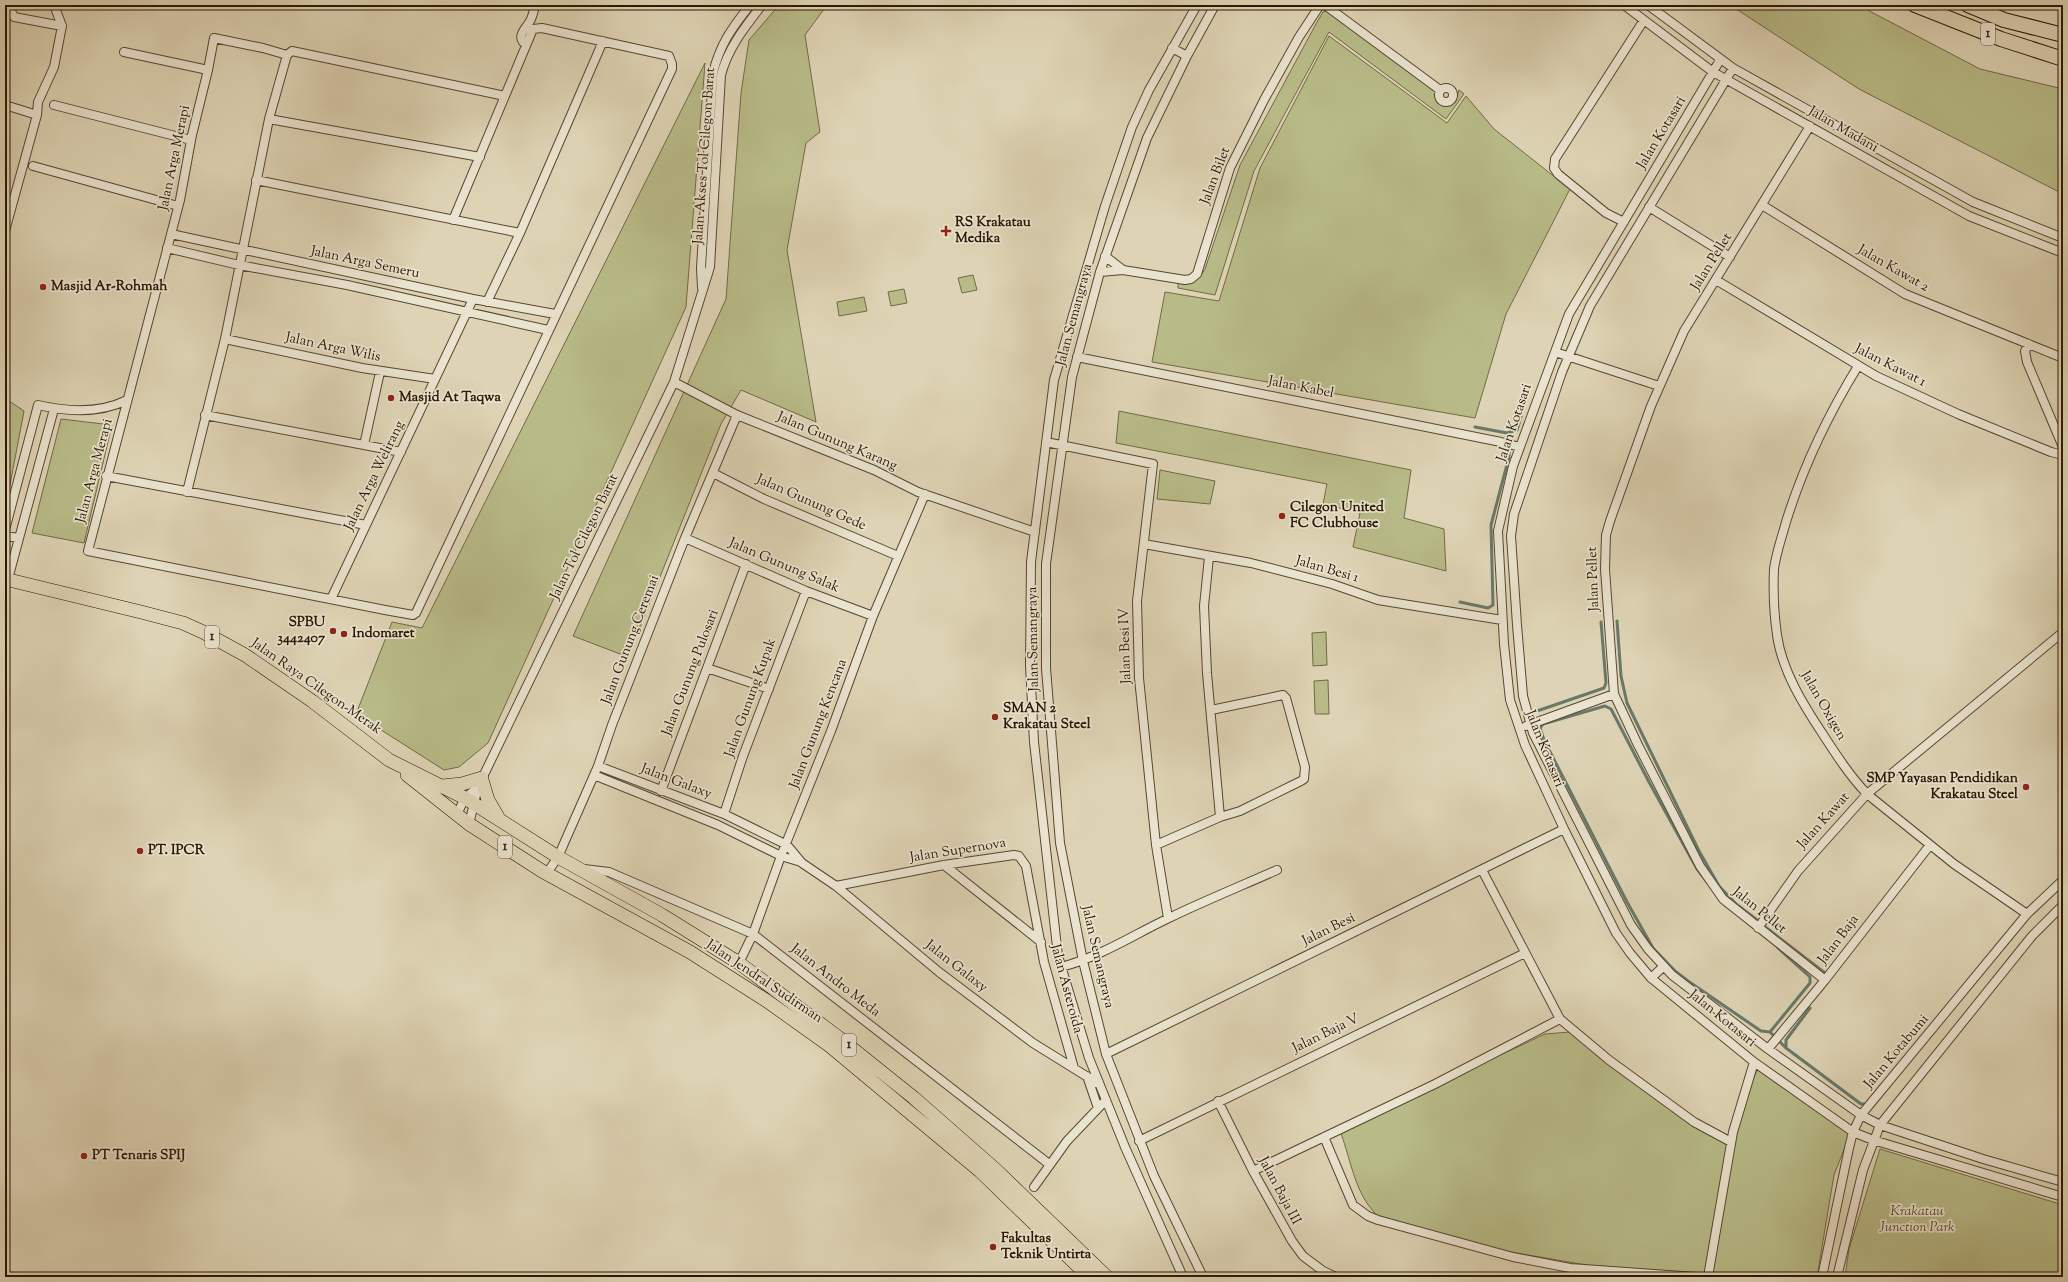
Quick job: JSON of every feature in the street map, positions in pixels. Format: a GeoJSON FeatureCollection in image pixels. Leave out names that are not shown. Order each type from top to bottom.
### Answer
{"type":"FeatureCollection","features":[{"type":"Feature","properties":{"kind":"highway","name":"1"},"geometry":{"type":"LineString","coordinates":[[1915,5],[2001,39],[2063,59]]}},
{"type":"Feature","properties":{"kind":"highway","name":"1"},"geometry":{"type":"LineString","coordinates":[[1968,5],[2004,20],[2063,35]]}},
{"type":"Feature","properties":{"kind":"highway","name":"Jalan Raya Cilegon-Merak"},"geometry":{"type":"LineString","coordinates":[[7,579],[176,621],[203,632],[245,655],[312,700],[389,760],[442,786]]}},
{"type":"Feature","properties":{"kind":"highway","name":"Jalan Jendral Sudirman"},"geometry":{"type":"LineString","coordinates":[[389,760],[469,824],[547,873],[690,952],[767,1001],[830,1046],[980,1171],[1089,1277]]}},
{"type":"Feature","properties":{"kind":"highway"},"geometry":{"type":"LineString","coordinates":[[442,786],[481,782],[488,800],[500,820]]}},
{"type":"Feature","properties":{"kind":"highway","name":"1"},"geometry":{"type":"LineString","coordinates":[[442,786],[470,801],[558,857],[662,915],[739,963],[838,1037],[914,1098],[996,1170],[1107,1277]]}},
{"type":"Feature","properties":{"kind":"street"},"geometry":{"type":"LineString","coordinates":[[8,5],[12,15],[16,18],[62,26]]}},
{"type":"Feature","properties":{"kind":"street"},"geometry":{"type":"LineString","coordinates":[[6,226],[8,206],[37,115],[38,102],[54,67],[62,26],[54,5]]}},
{"type":"Feature","properties":{"kind":"street"},"geometry":{"type":"LineString","coordinates":[[526,45],[521,40],[521,36],[523,30],[531,20],[535,5]]}},
{"type":"Feature","properties":{"kind":"street"},"geometry":{"type":"LineString","coordinates":[[702,295],[701,268],[713,73],[717,57],[727,34],[750,5]]}},
{"type":"Feature","properties":{"kind":"street","name":"Jalan Akses Tol Cilegon Barat"},"geometry":{"type":"LineString","coordinates":[[702,295],[710,267],[721,75],[724,61],[736,38],[762,5]]}},
{"type":"Feature","properties":{"kind":"street","name":"Jalan Semangraya"},"geometry":{"type":"LineString","coordinates":[[1183,1277],[1099,1084],[1089,1058],[1061,967],[1055,936],[1034,734],[1030,665],[1031,562],[1054,380],[1104,206],[1132,127],[1172,48],[1197,5]]}},
{"type":"Feature","properties":{"kind":"street","name":"Jalan Semangraya"},"geometry":{"type":"LineString","coordinates":[[1203,1277],[1154,1176],[1106,1054],[1083,962],[1060,843],[1046,668],[1046,564],[1072,377],[1100,272],[1147,138],[1187,56],[1215,5]]}},
{"type":"Feature","properties":{"kind":"street","name":"Jalan Bilet"},"geometry":{"type":"LineString","coordinates":[[1100,272],[1123,270],[1185,280],[1191,279],[1197,274],[1230,168],[1264,100],[1299,37],[1320,5]]}},
{"type":"Feature","properties":{"kind":"street"},"geometry":{"type":"LineString","coordinates":[[1326,5],[1440,90]]}},
{"type":"Feature","properties":{"kind":"street","name":"Jalan Madani"},"geometry":{"type":"LineString","coordinates":[[1624,5],[1713,72],[1969,216],[2063,254]]}},
{"type":"Feature","properties":{"kind":"street","name":"Jalan Madani"},"geometry":{"type":"LineString","coordinates":[[1648,5],[1720,60],[1733,68],[1973,202],[2063,238]]}},
{"type":"Feature","properties":{"kind":"street"},"geometry":{"type":"LineString","coordinates":[[1624,222],[1606,213],[1558,174],[1554,168],[1555,159],[1644,20]]}},
{"type":"Feature","properties":{"kind":"street"},"geometry":{"type":"LineString","coordinates":[[452,220],[533,29],[538,28],[669,56],[672,69],[548,330]]}},
{"type":"Feature","properties":{"kind":"street","name":"Jalan Arga Merapi"},"geometry":{"type":"LineString","coordinates":[[287,55],[263,48],[214,38],[178,206],[106,476],[88,550],[405,614],[413,614],[418,610],[548,330]]}},
{"type":"Feature","properties":{"kind":"street"},"geometry":{"type":"LineString","coordinates":[[487,302],[520,233],[603,41]]}},
{"type":"Feature","properties":{"kind":"street"},"geometry":{"type":"LineString","coordinates":[[1172,48],[1187,56]]}},
{"type":"Feature","properties":{"kind":"street"},"geometry":{"type":"LineString","coordinates":[[187,492],[205,415],[226,339],[239,265],[269,119],[287,55],[292,51],[505,96]]}},
{"type":"Feature","properties":{"kind":"street"},"geometry":{"type":"LineString","coordinates":[[124,52],[208,70]]}},
{"type":"Feature","properties":{"kind":"street","name":"Jalan Kotasari"},"geometry":{"type":"LineString","coordinates":[[1720,60],[1569,314],[1516,446],[1498,527],[1502,620],[1510,700],[1518,728],[1564,829],[1616,933],[1630,953],[1651,978],[1754,1062],[1853,1132],[1873,1140],[2063,1197]]}},
{"type":"Feature","properties":{"kind":"street","name":"Jalan Kotasari"},"geometry":{"type":"LineString","coordinates":[[1733,68],[1590,306],[1568,357],[1514,514],[1512,529],[1516,617],[1523,696],[1530,724],[1536,742],[1631,925],[1663,967],[1769,1048],[1861,1115],[1880,1124],[1983,1159],[2063,1182]]}},
{"type":"Feature","properties":{"kind":"street"},"geometry":{"type":"LineString","coordinates":[[5,105],[37,115]]}},
{"type":"Feature","properties":{"kind":"street"},"geometry":{"type":"LineString","coordinates":[[54,105],[191,140]]}},
{"type":"Feature","properties":{"kind":"street"},"geometry":{"type":"LineString","coordinates":[[269,119],[480,157]]}},
{"type":"Feature","properties":{"kind":"street","name":"Jalan Pellet"},"geometry":{"type":"LineString","coordinates":[[1810,126],[1684,331],[1658,386],[1606,535],[1605,569],[1614,694],[1638,745],[1700,866],[1723,899],[1760,925],[1825,980]]}},
{"type":"Feature","properties":{"kind":"street"},"geometry":{"type":"LineString","coordinates":[[34,166],[178,206]]}},
{"type":"Feature","properties":{"kind":"street"},"geometry":{"type":"LineString","coordinates":[[256,180],[520,233]]}},
{"type":"Feature","properties":{"kind":"street","name":"Jalan Kawat 2"},"geometry":{"type":"LineString","coordinates":[[1762,205],[1905,294],[2063,358]]}},
{"type":"Feature","properties":{"kind":"street"},"geometry":{"type":"LineString","coordinates":[[1649,207],[1730,257]]}},
{"type":"Feature","properties":{"kind":"street","name":"Jalan Arga Semeru"},"geometry":{"type":"LineString","coordinates":[[171,234],[473,300],[555,314]]}},
{"type":"Feature","properties":{"kind":"street","name":"Jalan Arga Semeru"},"geometry":{"type":"LineString","coordinates":[[167,248],[239,265],[347,285],[548,330]]}},
{"type":"Feature","properties":{"kind":"street"},"geometry":{"type":"LineString","coordinates":[[1105,256],[1123,270]]}},
{"type":"Feature","properties":{"kind":"street","name":"Jalan Kawat 1"},"geometry":{"type":"LineString","coordinates":[[1716,280],[1858,366],[1958,414],[2051,452],[2063,455]]}},
{"type":"Feature","properties":{"kind":"street","name":"Jalan Tol Cilegon Barat"},"geometry":{"type":"LineString","coordinates":[[481,782],[674,382],[702,295]]}},
{"type":"Feature","properties":{"kind":"street","name":"Jalan Arga Welirang"},"geometry":{"type":"LineString","coordinates":[[331,599],[473,300]]}},
{"type":"Feature","properties":{"kind":"street","name":"Jalan Arga Wilis"},"geometry":{"type":"LineString","coordinates":[[226,339],[380,372],[435,380]]}},
{"type":"Feature","properties":{"kind":"street"},"geometry":{"type":"LineString","coordinates":[[2029,344],[2025,351],[2027,362],[2063,447]]}},
{"type":"Feature","properties":{"kind":"street"},"geometry":{"type":"LineString","coordinates":[[1554,352],[1658,386]]}},
{"type":"Feature","properties":{"kind":"street","name":"Jalan Kabel"},"geometry":{"type":"LineString","coordinates":[[1077,357],[1516,446]]}},
{"type":"Feature","properties":{"kind":"street","name":"Jalan Oxigen"},"geometry":{"type":"LineString","coordinates":[[1858,366],[1834,405],[1803,474],[1790,509],[1777,552],[1774,569],[1774,596],[1777,636],[1786,666],[1797,691],[1816,725],[1854,780],[1867,794],[1954,864],[2027,914]]}},
{"type":"Feature","properties":{"kind":"street"},"geometry":{"type":"LineString","coordinates":[[364,445],[380,372]]}},
{"type":"Feature","properties":{"kind":"street","name":"Jalan Gunung Karang"},"geometry":{"type":"LineString","coordinates":[[674,382],[737,415],[874,470],[925,494],[1035,532]]}},
{"type":"Feature","properties":{"kind":"street"},"geometry":{"type":"LineString","coordinates":[[5,530],[38,405],[54,409],[79,411],[97,410],[115,406],[127,400]]}},
{"type":"Feature","properties":{"kind":"street"},"geometry":{"type":"LineString","coordinates":[[7,579],[54,409]]}},
{"type":"Feature","properties":{"kind":"street"},"geometry":{"type":"LineString","coordinates":[[205,415],[401,452]]}},
{"type":"Feature","properties":{"kind":"street","name":"Jalan Gunung Ceremai"},"geometry":{"type":"LineString","coordinates":[[547,873],[558,857],[598,766],[612,725],[685,538],[737,415]]}},
{"type":"Feature","properties":{"kind":"street"},"geometry":{"type":"LineString","coordinates":[[1046,442],[1063,444]]}},
{"type":"Feature","properties":{"kind":"street","name":"Jalan Besi IV"},"geometry":{"type":"LineString","coordinates":[[1063,444],[1153,464],[1137,601],[1139,678],[1156,845],[1168,918]]}},
{"type":"Feature","properties":{"kind":"street","name":"Jalan Gunung Gede"},"geometry":{"type":"LineString","coordinates":[[713,473],[764,499],[898,556]]}},
{"type":"Feature","properties":{"kind":"street"},"geometry":{"type":"LineString","coordinates":[[106,476],[366,525]]}},
{"type":"Feature","properties":{"kind":"street","name":"Jalan Gunung Kencana"},"geometry":{"type":"LineString","coordinates":[[739,963],[753,934],[781,856],[787,845],[873,616],[925,494]]}},
{"type":"Feature","properties":{"kind":"street"},"geometry":{"type":"LineString","coordinates":[[5,536],[19,538]]}},
{"type":"Feature","properties":{"kind":"street","name":"Jalan Gunung Salak"},"geometry":{"type":"LineString","coordinates":[[685,538],[806,591],[873,616]]}},
{"type":"Feature","properties":{"kind":"street","name":"Jalan Besi 1"},"geometry":{"type":"LineString","coordinates":[[1144,544],[1209,557],[1252,563],[1332,584],[1378,600],[1502,620]]}},
{"type":"Feature","properties":{"kind":"street"},"geometry":{"type":"LineString","coordinates":[[1209,557],[1204,606],[1220,817]]}},
{"type":"Feature","properties":{"kind":"street","name":"Jalan Gunung Pulosari"},"geometry":{"type":"LineString","coordinates":[[661,791],[746,564]]}},
{"type":"Feature","properties":{"kind":"street","name":"Jalan Gunung Kupak"},"geometry":{"type":"LineString","coordinates":[[724,814],[743,756],[806,591]]}},
{"type":"Feature","properties":{"kind":"street","name":"Jalan Kawat"},"geometry":{"type":"LineString","coordinates":[[1760,925],[1798,871],[1867,794],[2063,632]]}},
{"type":"Feature","properties":{"kind":"street"},"geometry":{"type":"LineString","coordinates":[[707,668],[769,689]]}},
{"type":"Feature","properties":{"kind":"street"},"geometry":{"type":"LineString","coordinates":[[1518,728],[1614,694]]}},
{"type":"Feature","properties":{"kind":"street"},"geometry":{"type":"LineString","coordinates":[[1156,845],[1220,817],[1240,811],[1304,779],[1305,766],[1286,698],[1283,695],[1211,710]]}},
{"type":"Feature","properties":{"kind":"street","name":"Jalan Galaxy"},"geometry":{"type":"LineString","coordinates":[[598,766],[724,814],[787,845],[802,863]]}},
{"type":"Feature","properties":{"kind":"street","name":"Jalan Galaxy"},"geometry":{"type":"LineString","coordinates":[[594,775],[718,825],[781,856],[802,863],[836,886],[939,972],[1033,1043],[1099,1084]]}},
{"type":"Feature","properties":{"kind":"street"},"geometry":{"type":"LineString","coordinates":[[456,814],[470,801],[481,782]]}},
{"type":"Feature","properties":{"kind":"street"},"geometry":{"type":"LineString","coordinates":[[469,824],[470,801]]}},
{"type":"Feature","properties":{"kind":"street","name":"Jalan Besi"},"geometry":{"type":"LineString","coordinates":[[1106,1054],[1564,829]]}},
{"type":"Feature","properties":{"kind":"street","name":"Jalan Baja"},"geometry":{"type":"LineString","coordinates":[[1769,1048],[1825,980],[1930,845]]}},
{"type":"Feature","properties":{"kind":"street","name":"Jalan Supernova"},"geometry":{"type":"LineString","coordinates":[[836,886],[944,865],[1014,855],[1019,856],[1026,866],[1041,942]]}},
{"type":"Feature","properties":{"kind":"street","name":"Jalan Asteroida"},"geometry":{"type":"LineString","coordinates":[[944,865],[1041,942],[1044,962],[1074,1068]]}},
{"type":"Feature","properties":{"kind":"street","name":"Jalan Andro Meda"},"geometry":{"type":"LineString","coordinates":[[579,868],[608,872],[753,934],[1049,1164]]}},
{"type":"Feature","properties":{"kind":"street"},"geometry":{"type":"LineString","coordinates":[[1061,967],[1083,962],[1123,943],[1168,918],[1277,870]]}},
{"type":"Feature","properties":{"kind":"street"},"geometry":{"type":"LineString","coordinates":[[1482,870],[1560,1019],[1609,1060],[1694,1122],[1731,1142]]}},
{"type":"Feature","properties":{"kind":"street","name":"Jalan Kotabumi"},"geometry":{"type":"LineString","coordinates":[[1822,1277],[1853,1132],[1861,1115],[2027,914],[2063,880]]}},
{"type":"Feature","properties":{"kind":"street"},"geometry":{"type":"LineString","coordinates":[[1837,1277],[1863,1170],[1880,1124],[2032,936],[2063,905]]}},
{"type":"Feature","properties":{"kind":"street","name":"Jalan Baja V"},"geometry":{"type":"LineString","coordinates":[[1139,1140],[1525,953]]}},
{"type":"Feature","properties":{"kind":"street"},"geometry":{"type":"LineString","coordinates":[[1651,978],[1663,967]]}},
{"type":"Feature","properties":{"kind":"street"},"geometry":{"type":"LineString","coordinates":[[1253,1171],[1435,1084],[1560,1019]]}},
{"type":"Feature","properties":{"kind":"street"},"geometry":{"type":"LineString","coordinates":[[1708,1277],[1731,1142],[1754,1062]]}},
{"type":"Feature","properties":{"kind":"street"},"geometry":{"type":"LineString","coordinates":[[1087,1076],[1098,1108]]}},
{"type":"Feature","properties":{"kind":"street"},"geometry":{"type":"LineString","coordinates":[[1034,1187],[1049,1164],[1067,1141],[1106,1100]]}},
{"type":"Feature","properties":{"kind":"street","name":"Jalan Baja III"},"geometry":{"type":"LineString","coordinates":[[1218,1101],[1280,1222],[1303,1256],[1323,1271],[1336,1277]]}},
{"type":"Feature","properties":{"kind":"street"},"geometry":{"type":"LineString","coordinates":[[1324,1137],[1353,1205],[1378,1220],[1513,1257],[1570,1268],[1696,1277]]}},
{"type":"Feature","properties":{"kind":"green space"},"geometry":{"type":"Polygon","coordinates":[[[779,5],[827,5],[805,35],[820,132],[806,143],[787,250],[816,422],[741,390],[721,424],[628,657],[573,636],[726,299],[741,93],[749,40],[779,5]]]}},
{"type":"Feature","properties":{"kind":"green space"},"geometry":{"type":"Polygon","coordinates":[[[1730,5],[1858,5],[1980,69],[2063,89],[2063,194],[1859,89],[1730,5]]]}},
{"type":"Feature","properties":{"kind":"green space"},"geometry":{"type":"Polygon","coordinates":[[[1328,11],[1439,93],[1439,96],[1447,102],[1456,100],[1459,90],[1464,94],[1446,119],[1329,32],[1254,171],[1215,295],[1178,288],[1178,283],[1191,283],[1200,277],[1205,269],[1240,165],[1317,22],[1323,12],[1328,11]]]}},
{"type":"Feature","properties":{"kind":"green space"},"geometry":{"type":"Polygon","coordinates":[[[1329,36],[1447,123],[1466,96],[1494,129],[1570,189],[1506,314],[1475,418],[1152,362],[1165,292],[1219,301],[1260,168],[1329,36]]]}},
{"type":"Feature","properties":{"kind":"green space"},"geometry":{"type":"Polygon","coordinates":[[[705,63],[686,307],[488,743],[459,767],[444,770],[356,714],[392,622],[422,628],[705,63]]]}},
{"type":"Feature","properties":{"kind":"green space"},"geometry":{"type":"Polygon","coordinates":[[[973,275],[977,290],[962,293],[958,278],[973,275]]]}},
{"type":"Feature","properties":{"kind":"green space"},"geometry":{"type":"Polygon","coordinates":[[[904,289],[907,303],[891,306],[888,292],[904,289]]]}},
{"type":"Feature","properties":{"kind":"green space"},"geometry":{"type":"Polygon","coordinates":[[[864,297],[867,311],[839,316],[837,302],[864,297]]]}},
{"type":"Feature","properties":{"kind":"green space"},"geometry":{"type":"Polygon","coordinates":[[[5,398],[24,411],[5,511],[5,398]]]}},
{"type":"Feature","properties":{"kind":"green space"},"geometry":{"type":"Polygon","coordinates":[[[1119,411],[1411,470],[1404,518],[1444,529],[1446,571],[1353,547],[1360,513],[1323,504],[1327,484],[1116,443],[1119,411]]]}},
{"type":"Feature","properties":{"kind":"green space"},"geometry":{"type":"Polygon","coordinates":[[[61,419],[112,425],[84,543],[32,533],[61,419]]]}},
{"type":"Feature","properties":{"kind":"green space"},"geometry":{"type":"Polygon","coordinates":[[[1160,470],[1215,481],[1210,504],[1157,499],[1160,470]]]}},
{"type":"Feature","properties":{"kind":"green space"},"geometry":{"type":"Polygon","coordinates":[[[1326,632],[1327,665],[1313,666],[1312,633],[1326,632]]]}},
{"type":"Feature","properties":{"kind":"green space"},"geometry":{"type":"Polygon","coordinates":[[[1328,680],[1329,714],[1315,714],[1314,681],[1328,680]]]}},
{"type":"Feature","properties":{"kind":"green space"},"geometry":{"type":"Polygon","coordinates":[[[1570,1032],[1726,1142],[1759,1066],[1852,1129],[1834,1175],[1817,1277],[1688,1277],[1604,1268],[1493,1249],[1380,1218],[1371,1209],[1359,1189],[1340,1131],[1545,1034],[1570,1032]]]}},
{"type":"Feature","properties":{"kind":"green space","name":"Krakatau Junction Park"},"geometry":{"type":"Polygon","coordinates":[[[1880,1149],[2063,1205],[2063,1277],[1845,1277],[1849,1249],[1880,1149]]]}},
{"type":"Feature","properties":{"kind":"waterway"},"geometry":{"type":"LineString","coordinates":[[1475,427],[1507,433],[1517,430],[1521,417]]}},
{"type":"Feature","properties":{"kind":"waterway"},"geometry":{"type":"LineString","coordinates":[[1460,602],[1488,608],[1493,605],[1491,525],[1509,457],[1509,452],[1504,446]]}},
{"type":"Feature","properties":{"kind":"waterway"},"geometry":{"type":"LineString","coordinates":[[1617,621],[1621,676],[1627,703],[1699,851],[1719,886],[1736,904],[1761,923]]}},
{"type":"Feature","properties":{"kind":"waterway"},"geometry":{"type":"LineString","coordinates":[[1537,711],[1604,688],[1606,683],[1601,622]]}},
{"type":"Feature","properties":{"kind":"waterway"},"geometry":{"type":"LineString","coordinates":[[1707,882],[1697,869],[1611,709],[1605,706],[1543,724],[1540,728],[1544,740],[1627,902],[1653,948],[1675,971],[1688,981],[1761,1031],[1770,1032],[1786,1048]]}},
{"type":"Feature","properties":{"kind":"waterway"},"geometry":{"type":"LineString","coordinates":[[1766,923],[1764,926],[1825,973]]}},
{"type":"Feature","properties":{"kind":"waterway"},"geometry":{"type":"LineString","coordinates":[[1770,1032],[1810,983],[1810,977],[1778,948]]}},
{"type":"Feature","properties":{"kind":"waterway"},"geometry":{"type":"LineString","coordinates":[[1810,1008],[1786,1040],[1786,1048],[1861,1104],[1867,1104]]}},
{"type":"Feature","properties":{"kind":"place","name":"RS Krakatau Medika"},"geometry":{"type":"Point","coordinates":[946,231]}},
{"type":"Feature","properties":{"kind":"place","name":"Masjid Ar-Rohmah"},"geometry":{"type":"Point","coordinates":[43,287]}},
{"type":"Feature","properties":{"kind":"place","name":"Masjid At Taqwa"},"geometry":{"type":"Point","coordinates":[391,398]}},
{"type":"Feature","properties":{"kind":"place","name":"Cilegon United FC Clubhouse"},"geometry":{"type":"Point","coordinates":[1282,516]}},
{"type":"Feature","properties":{"kind":"place","name":"SPBU 3442407"},"geometry":{"type":"Point","coordinates":[333,631]}},
{"type":"Feature","properties":{"kind":"place","name":"Indomaret"},"geometry":{"type":"Point","coordinates":[344,634]}},
{"type":"Feature","properties":{"kind":"place","name":"SMAN 2 Krakatau Steel"},"geometry":{"type":"Point","coordinates":[995,717]}},
{"type":"Feature","properties":{"kind":"place","name":"SMP Yayasan Pendidikan Krakatau Steel"},"geometry":{"type":"Point","coordinates":[2026,787]}},
{"type":"Feature","properties":{"kind":"place","name":"PT. IPCR"},"geometry":{"type":"Point","coordinates":[140,851]}},
{"type":"Feature","properties":{"kind":"place","name":"PT Tenaris SPIJ"},"geometry":{"type":"Point","coordinates":[84,1156]}},
{"type":"Feature","properties":{"kind":"place","name":"Fakultas Teknik Untirta"},"geometry":{"type":"Point","coordinates":[993,1247]}}]}
